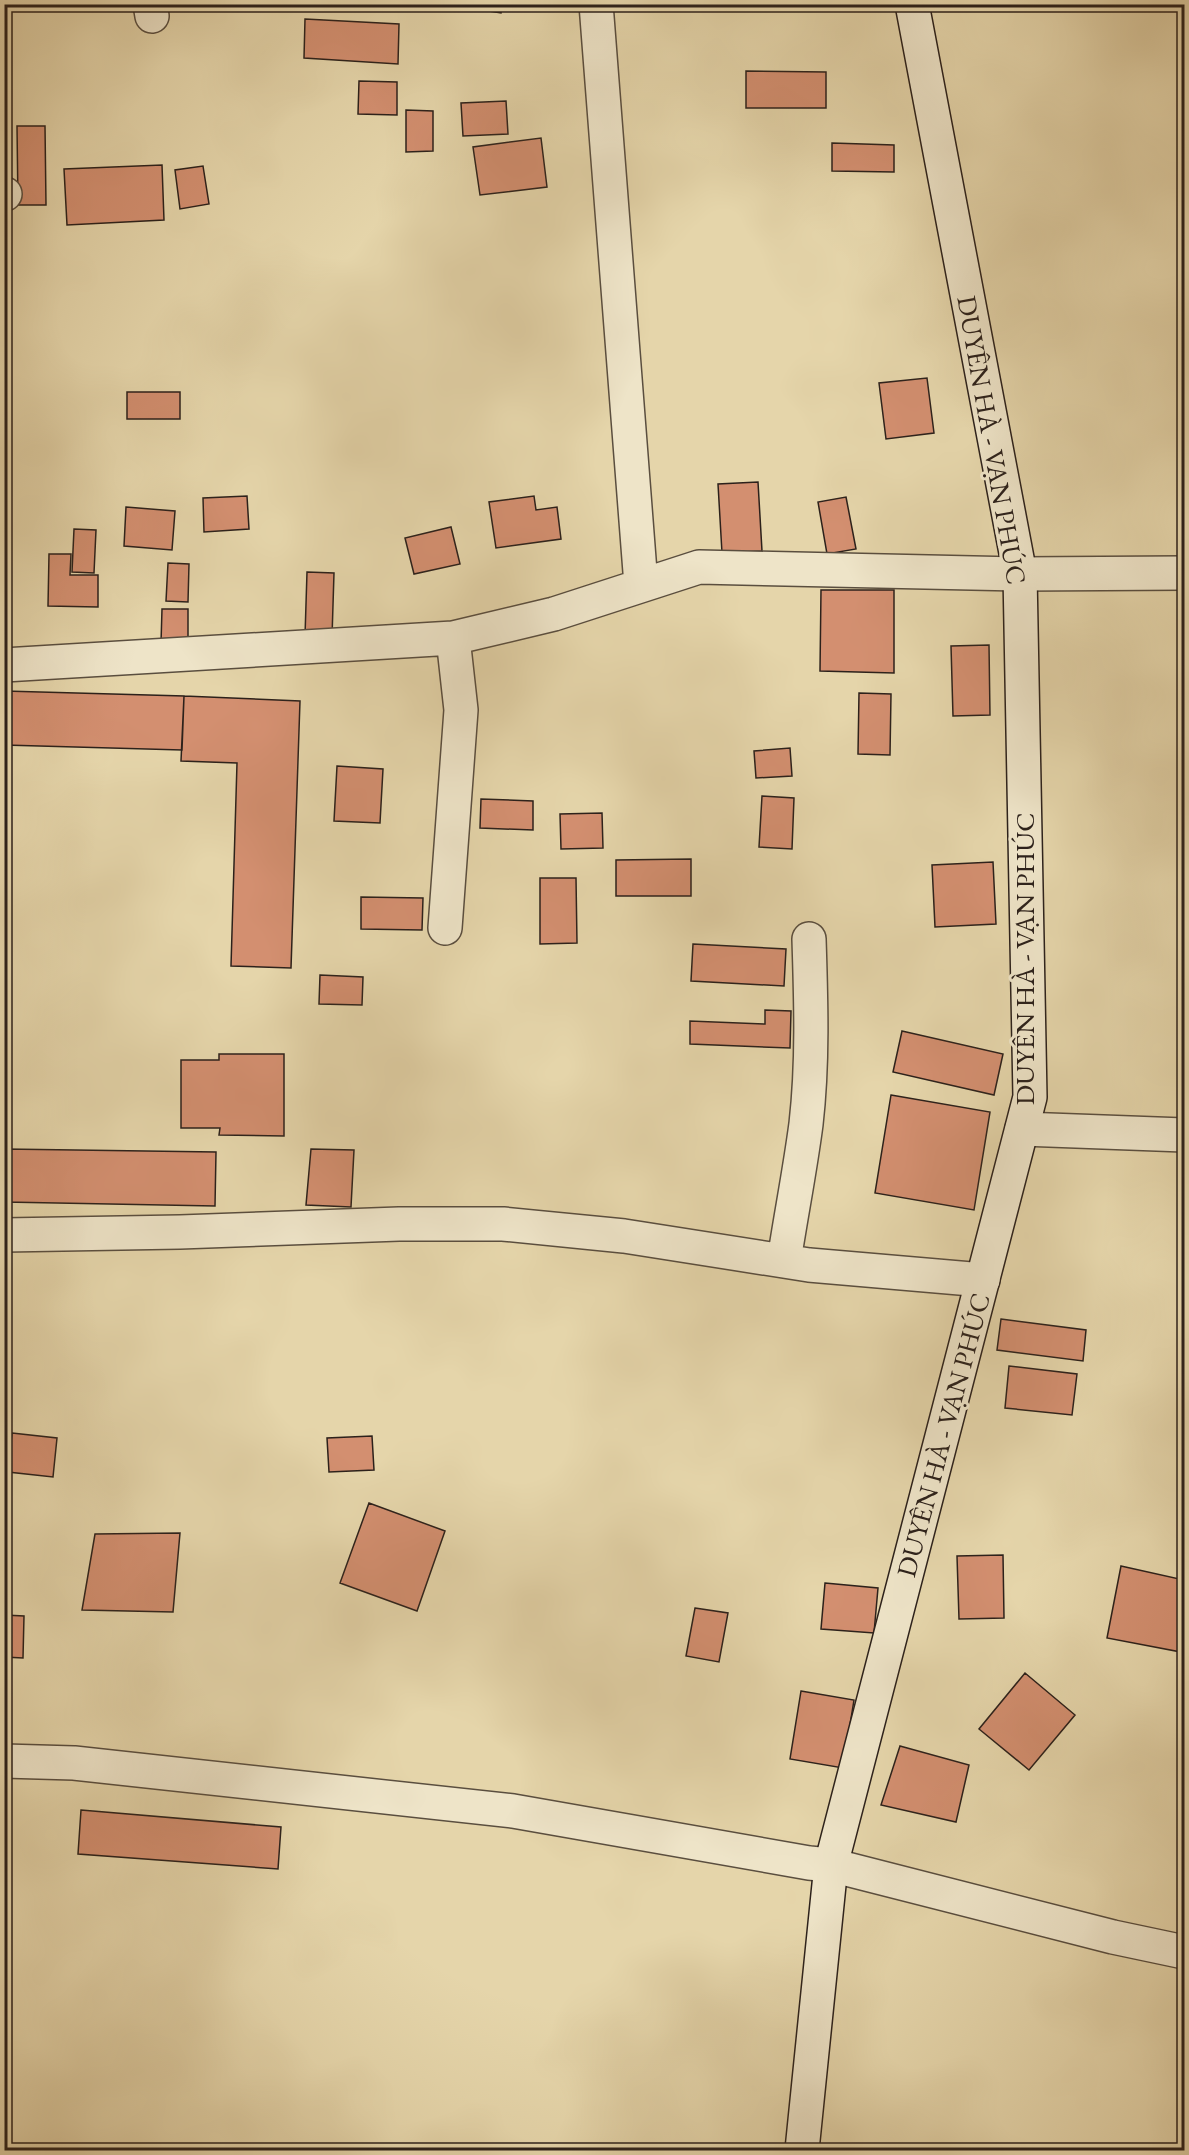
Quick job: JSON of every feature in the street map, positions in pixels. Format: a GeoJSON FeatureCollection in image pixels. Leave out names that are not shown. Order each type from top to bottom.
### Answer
{"type":"FeatureCollection","features":[{"type":"Feature","properties":{"kind":"street"},"geometry":{"type":"LineString","coordinates":[[596,4],[641,585]]}},
{"type":"Feature","properties":{"kind":"street","name":"DUYÊN HÀ - VẠN PHÚC"},"geometry":{"type":"LineString","coordinates":[[802,2151],[831,1865],[1030,1097],[1020,574],[912,4]]}},
{"type":"Feature","properties":{"kind":"street"},"geometry":{"type":"LineString","coordinates":[[4,665],[453,638],[554,614],[699,567],[1020,574],[1185,573]]}},
{"type":"Feature","properties":{"kind":"street"},"geometry":{"type":"LineString","coordinates":[[445,928],[461,710],[453,638]]}},
{"type":"Feature","properties":{"kind":"street"},"geometry":{"type":"LineString","coordinates":[[784,1261],[806,1125],[810,1079],[812,1014],[809,939]]}},
{"type":"Feature","properties":{"kind":"street"},"geometry":{"type":"LineString","coordinates":[[1022,1129],[1185,1135]]}},
{"type":"Feature","properties":{"kind":"street"},"geometry":{"type":"LineString","coordinates":[[4,1235],[180,1232],[399,1224],[503,1224],[624,1236],[784,1261],[983,1280]]}},
{"type":"Feature","properties":{"kind":"street"},"geometry":{"type":"LineString","coordinates":[[4,1761],[74,1764],[513,1811],[831,1865],[1113,1937],[1185,1952]]}},
{"type":"Feature","properties":{"kind":"building"},"geometry":{"type":"Polygon","coordinates":[[[444,4],[502,4],[501,13],[444,4]]]}},
{"type":"Feature","properties":{"kind":"building"},"geometry":{"type":"Polygon","coordinates":[[[305,19],[399,24],[398,64],[304,58],[305,19]]]}},
{"type":"Feature","properties":{"kind":"building"},"geometry":{"type":"Polygon","coordinates":[[[746,71],[826,72],[826,108],[746,108],[746,71]]]}},
{"type":"Feature","properties":{"kind":"building"},"geometry":{"type":"Polygon","coordinates":[[[359,81],[397,82],[397,115],[358,114],[359,81]]]}},
{"type":"Feature","properties":{"kind":"building"},"geometry":{"type":"Polygon","coordinates":[[[506,101],[508,134],[463,136],[461,103],[506,101]]]}},
{"type":"Feature","properties":{"kind":"building"},"geometry":{"type":"Polygon","coordinates":[[[406,110],[433,111],[433,151],[406,152],[406,110]]]}},
{"type":"Feature","properties":{"kind":"building"},"geometry":{"type":"Polygon","coordinates":[[[17,126],[45,126],[46,205],[18,205],[17,126]]]}},
{"type":"Feature","properties":{"kind":"building"},"geometry":{"type":"Polygon","coordinates":[[[541,138],[547,187],[480,195],[473,147],[541,138]]]}},
{"type":"Feature","properties":{"kind":"building"},"geometry":{"type":"Polygon","coordinates":[[[832,143],[894,145],[894,172],[832,171],[832,143]]]}},
{"type":"Feature","properties":{"kind":"building"},"geometry":{"type":"Polygon","coordinates":[[[162,165],[164,220],[67,225],[64,169],[162,165]]]}},
{"type":"Feature","properties":{"kind":"building"},"geometry":{"type":"Polygon","coordinates":[[[203,166],[209,204],[180,209],[175,170],[203,166]]]}},
{"type":"Feature","properties":{"kind":"building"},"geometry":{"type":"Polygon","coordinates":[[[927,378],[934,433],[886,439],[879,383],[927,378]]]}},
{"type":"Feature","properties":{"kind":"building"},"geometry":{"type":"Polygon","coordinates":[[[127,392],[180,392],[180,419],[127,419],[127,392]]]}},
{"type":"Feature","properties":{"kind":"building"},"geometry":{"type":"Polygon","coordinates":[[[758,482],[762,551],[722,553],[718,484],[758,482]]]}},
{"type":"Feature","properties":{"kind":"building"},"geometry":{"type":"Polygon","coordinates":[[[247,496],[249,529],[204,532],[203,498],[247,496]]]}},
{"type":"Feature","properties":{"kind":"building"},"geometry":{"type":"Polygon","coordinates":[[[534,496],[536,510],[557,507],[561,539],[496,548],[489,502],[534,496]]]}},
{"type":"Feature","properties":{"kind":"building"},"geometry":{"type":"Polygon","coordinates":[[[846,497],[856,549],[827,554],[818,502],[846,497]]]}},
{"type":"Feature","properties":{"kind":"building"},"geometry":{"type":"Polygon","coordinates":[[[126,507],[175,511],[172,550],[124,546],[126,507]]]}},
{"type":"Feature","properties":{"kind":"building"},"geometry":{"type":"Polygon","coordinates":[[[451,527],[460,564],[414,574],[405,538],[451,527]]]}},
{"type":"Feature","properties":{"kind":"building"},"geometry":{"type":"Polygon","coordinates":[[[74,529],[96,530],[94,573],[72,572],[74,529]]]}},
{"type":"Feature","properties":{"kind":"building"},"geometry":{"type":"Polygon","coordinates":[[[49,554],[71,554],[70,575],[98,575],[98,607],[48,606],[49,554]]]}},
{"type":"Feature","properties":{"kind":"building"},"geometry":{"type":"Polygon","coordinates":[[[168,563],[189,564],[188,602],[166,601],[168,563]]]}},
{"type":"Feature","properties":{"kind":"building"},"geometry":{"type":"Polygon","coordinates":[[[307,572],[334,573],[332,637],[305,636],[307,572]]]}},
{"type":"Feature","properties":{"kind":"building"},"geometry":{"type":"Polygon","coordinates":[[[821,590],[894,590],[894,673],[820,671],[821,590]]]}},
{"type":"Feature","properties":{"kind":"building"},"geometry":{"type":"Polygon","coordinates":[[[162,609],[188,609],[188,643],[161,643],[162,609]]]}},
{"type":"Feature","properties":{"kind":"building"},"geometry":{"type":"Polygon","coordinates":[[[989,645],[990,715],[953,716],[951,646],[989,645]]]}},
{"type":"Feature","properties":{"kind":"building"},"geometry":{"type":"Polygon","coordinates":[[[4,691],[184,696],[182,750],[4,745],[4,691]]]}},
{"type":"Feature","properties":{"kind":"building"},"geometry":{"type":"Polygon","coordinates":[[[859,693],[891,694],[890,755],[858,754],[859,693]]]}},
{"type":"Feature","properties":{"kind":"building"},"geometry":{"type":"Polygon","coordinates":[[[184,696],[300,701],[291,968],[231,966],[237,763],[181,761],[184,696]]]}},
{"type":"Feature","properties":{"kind":"building"},"geometry":{"type":"Polygon","coordinates":[[[790,748],[792,776],[756,778],[754,751],[790,748]]]}},
{"type":"Feature","properties":{"kind":"building"},"geometry":{"type":"Polygon","coordinates":[[[337,766],[383,769],[380,823],[334,821],[337,766]]]}},
{"type":"Feature","properties":{"kind":"building"},"geometry":{"type":"Polygon","coordinates":[[[762,796],[794,798],[792,849],[759,847],[762,796]]]}},
{"type":"Feature","properties":{"kind":"building"},"geometry":{"type":"Polygon","coordinates":[[[481,799],[533,801],[533,830],[480,828],[481,799]]]}},
{"type":"Feature","properties":{"kind":"building"},"geometry":{"type":"Polygon","coordinates":[[[602,813],[603,848],[561,849],[560,814],[602,813]]]}},
{"type":"Feature","properties":{"kind":"building"},"geometry":{"type":"Polygon","coordinates":[[[691,859],[691,896],[616,896],[616,860],[691,859]]]}},
{"type":"Feature","properties":{"kind":"building"},"geometry":{"type":"Polygon","coordinates":[[[993,862],[996,924],[935,927],[932,865],[993,862]]]}},
{"type":"Feature","properties":{"kind":"building"},"geometry":{"type":"Polygon","coordinates":[[[540,878],[576,878],[577,943],[540,944],[540,878]]]}},
{"type":"Feature","properties":{"kind":"building"},"geometry":{"type":"Polygon","coordinates":[[[361,897],[423,898],[422,930],[361,929],[361,897]]]}},
{"type":"Feature","properties":{"kind":"building"},"geometry":{"type":"Polygon","coordinates":[[[693,944],[786,949],[784,986],[691,981],[693,944]]]}},
{"type":"Feature","properties":{"kind":"building"},"geometry":{"type":"Polygon","coordinates":[[[320,975],[363,977],[362,1005],[319,1004],[320,975]]]}},
{"type":"Feature","properties":{"kind":"building"},"geometry":{"type":"Polygon","coordinates":[[[765,1010],[791,1011],[790,1048],[690,1044],[690,1021],[765,1024],[765,1010]]]}},
{"type":"Feature","properties":{"kind":"building"},"geometry":{"type":"Polygon","coordinates":[[[902,1031],[1003,1054],[994,1095],[893,1072],[902,1031]]]}},
{"type":"Feature","properties":{"kind":"building"},"geometry":{"type":"Polygon","coordinates":[[[219,1054],[284,1054],[284,1136],[219,1135],[220,1128],[181,1128],[181,1060],[219,1060],[219,1054]]]}},
{"type":"Feature","properties":{"kind":"building"},"geometry":{"type":"Polygon","coordinates":[[[891,1095],[990,1112],[974,1210],[875,1193],[891,1095]]]}},
{"type":"Feature","properties":{"kind":"building"},"geometry":{"type":"Polygon","coordinates":[[[4,1149],[216,1152],[215,1206],[4,1202],[4,1149]]]}},
{"type":"Feature","properties":{"kind":"building"},"geometry":{"type":"Polygon","coordinates":[[[311,1149],[354,1150],[351,1207],[306,1205],[311,1149]]]}},
{"type":"Feature","properties":{"kind":"building"},"geometry":{"type":"Polygon","coordinates":[[[1001,1319],[1086,1330],[1083,1361],[997,1350],[1001,1319]]]}},
{"type":"Feature","properties":{"kind":"building"},"geometry":{"type":"Polygon","coordinates":[[[1009,1366],[1077,1374],[1072,1415],[1005,1408],[1009,1366]]]}},
{"type":"Feature","properties":{"kind":"building"},"geometry":{"type":"Polygon","coordinates":[[[12,1433],[57,1438],[53,1477],[8,1472],[12,1433]]]}},
{"type":"Feature","properties":{"kind":"building"},"geometry":{"type":"Polygon","coordinates":[[[372,1436],[374,1470],[329,1472],[327,1438],[372,1436]]]}},
{"type":"Feature","properties":{"kind":"building"},"geometry":{"type":"Polygon","coordinates":[[[369,1503],[445,1531],[417,1611],[340,1583],[369,1503]]]}},
{"type":"Feature","properties":{"kind":"building"},"geometry":{"type":"Polygon","coordinates":[[[180,1533],[173,1612],[82,1610],[95,1534],[180,1533]]]}},
{"type":"Feature","properties":{"kind":"building"},"geometry":{"type":"Polygon","coordinates":[[[1003,1555],[1004,1618],[959,1619],[957,1556],[1003,1555]]]}},
{"type":"Feature","properties":{"kind":"building"},"geometry":{"type":"Polygon","coordinates":[[[1121,1566],[1184,1580],[1184,1634],[1181,1652],[1107,1638],[1121,1566]]]}},
{"type":"Feature","properties":{"kind":"building"},"geometry":{"type":"Polygon","coordinates":[[[825,1583],[878,1588],[874,1633],[821,1629],[825,1583]]]}},
{"type":"Feature","properties":{"kind":"building"},"geometry":{"type":"Polygon","coordinates":[[[695,1608],[728,1613],[719,1662],[686,1656],[695,1608]]]}},
{"type":"Feature","properties":{"kind":"building"},"geometry":{"type":"Polygon","coordinates":[[[4,1615],[24,1616],[23,1658],[4,1657],[4,1615]]]}},
{"type":"Feature","properties":{"kind":"building"},"geometry":{"type":"Polygon","coordinates":[[[1025,1673],[1075,1715],[1029,1770],[979,1729],[1025,1673]]]}},
{"type":"Feature","properties":{"kind":"building"},"geometry":{"type":"Polygon","coordinates":[[[801,1691],[854,1700],[843,1768],[790,1759],[801,1691]]]}},
{"type":"Feature","properties":{"kind":"building"},"geometry":{"type":"Polygon","coordinates":[[[900,1746],[969,1765],[956,1822],[881,1805],[900,1746]]]}},
{"type":"Feature","properties":{"kind":"building"},"geometry":{"type":"Polygon","coordinates":[[[81,1810],[281,1827],[278,1869],[78,1854],[81,1810]]]}}]}
